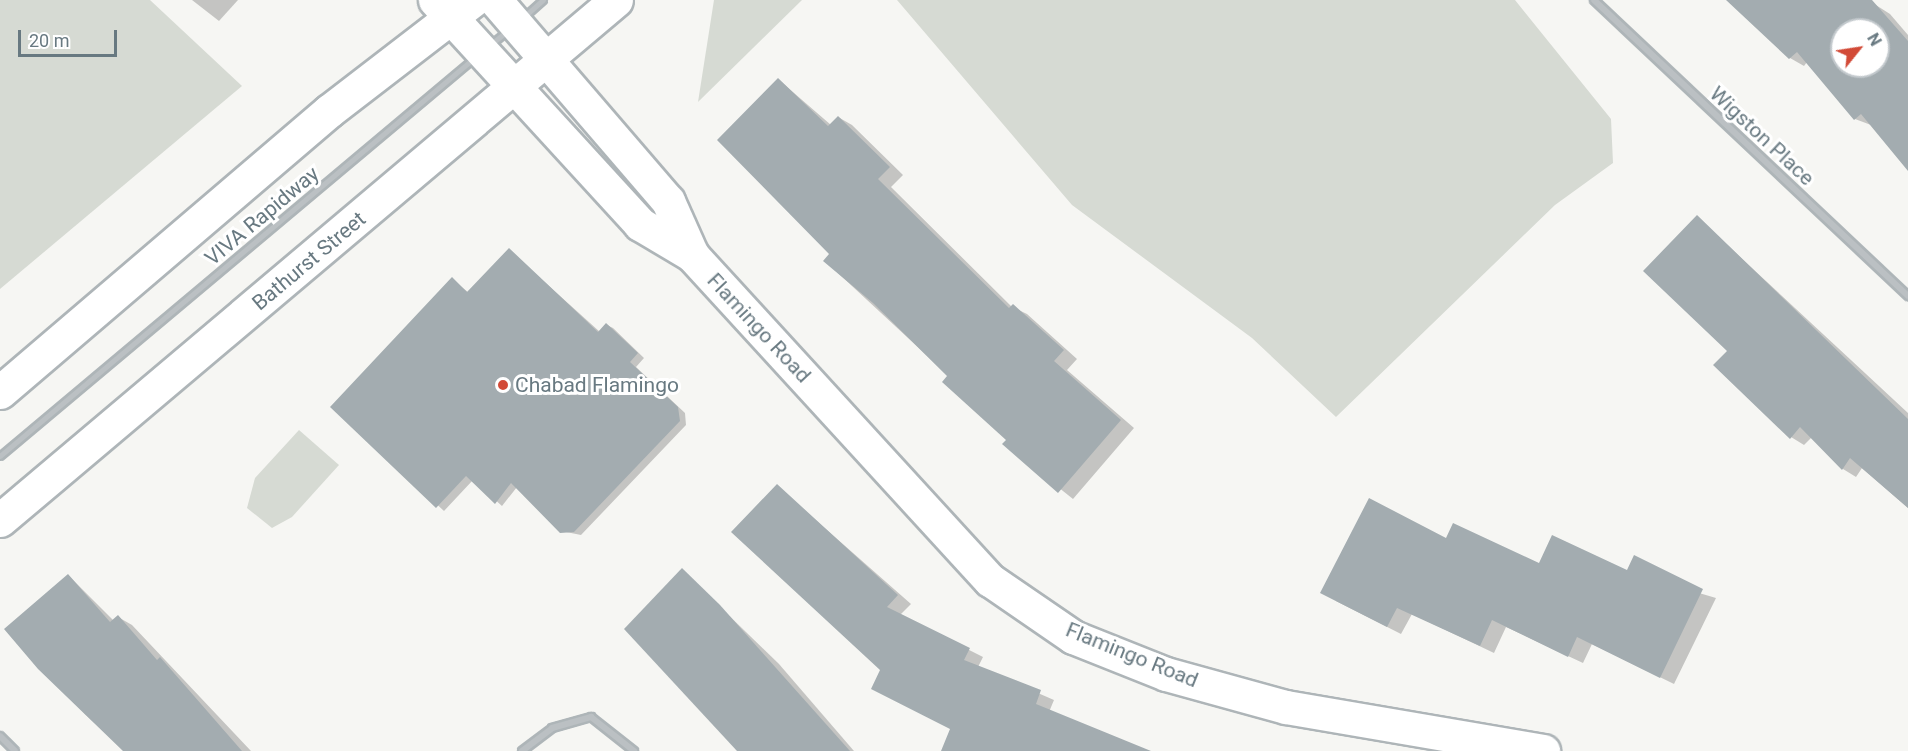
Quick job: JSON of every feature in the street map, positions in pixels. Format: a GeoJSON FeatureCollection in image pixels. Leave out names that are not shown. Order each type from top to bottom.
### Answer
{"type":"FeatureCollection","features":[{"type":"Feature","properties":{"kind":"street","name":"Bathurst Street"},"geometry":{"type":"LineString","coordinates":[[0,520],[616,0]]}},
{"type":"Feature","properties":{"kind":"street","name":"Wigston Place"},"geometry":{"type":"LineString","coordinates":[[1594,0],[1908,296]]}},
{"type":"Feature","properties":{"kind":"street","name":"Flamingo Road"},"geometry":{"type":"LineString","coordinates":[[453,6],[481,52],[640,224],[692,255],[990,580],[1073,637],[1166,674],[1286,707],[1531,750]]}},
{"type":"Feature","properties":{"kind":"street"},"geometry":{"type":"LineString","coordinates":[[0,392],[453,6]]}},
{"type":"Feature","properties":{"kind":"street","name":"Flamingo Road"},"geometry":{"type":"LineString","coordinates":[[505,12],[668,201],[692,255]]}},
{"type":"Feature","properties":{"kind":"street"},"geometry":{"type":"LineString","coordinates":[[522,751],[552,728],[591,717],[634,751]]}},
{"type":"Feature","properties":{"kind":"street"},"geometry":{"type":"LineString","coordinates":[[0,736],[15,751]]}},
{"type":"Feature","properties":{"kind":"lane","name":"VIVA Rapidway"},"geometry":{"type":"LineString","coordinates":[[0,456],[481,52],[505,12],[543,0]]}},
{"type":"Feature","properties":{"kind":"shaded area"},"geometry":{"type":"Polygon","coordinates":[[[0,0],[150,0],[242,86],[0,289],[0,0]]]}},
{"type":"Feature","properties":{"kind":"shaded area"},"geometry":{"type":"Polygon","coordinates":[[[714,0],[802,0],[698,102],[714,0]]]}},
{"type":"Feature","properties":{"kind":"shaded area"},"geometry":{"type":"Polygon","coordinates":[[[897,0],[1515,0],[1611,119],[1613,163],[1555,205],[1336,417],[1252,338],[1072,205],[897,0]]]}},
{"type":"Feature","properties":{"kind":"shaded area"},"geometry":{"type":"Polygon","coordinates":[[[299,430],[339,465],[292,517],[272,528],[247,508],[255,478],[299,430]]]}},
{"type":"Feature","properties":{"kind":"building"},"geometry":{"type":"Polygon","coordinates":[[[1726,0],[1872,0],[1888,18],[1830,18],[1830,78],[1890,78],[1890,20],[1908,41],[1908,171],[1861,114],[1854,120],[1797,52],[1789,59],[1726,0]]]}},
{"type":"Feature","properties":{"kind":"building"},"geometry":{"type":"Polygon","coordinates":[[[778,78],[828,126],[838,116],[890,167],[878,179],[1009,308],[1013,304],[1064,350],[1054,361],[1121,420],[1058,493],[1002,444],[1006,440],[942,382],[947,376],[873,303],[823,261],[829,254],[717,140],[778,78]]]}},
{"type":"Feature","properties":{"kind":"building"},"geometry":{"type":"Polygon","coordinates":[[[1697,215],[1908,419],[1908,508],[1850,458],[1842,470],[1800,427],[1790,439],[1713,365],[1727,351],[1643,271],[1697,215]]]}},
{"type":"Feature","properties":{"kind":"building","name":"Chabad Flamingo"},"geometry":{"type":"Polygon","coordinates":[[[509,248],[598,332],[606,323],[638,353],[630,362],[678,407],[680,421],[574,532],[560,533],[511,483],[495,504],[466,476],[436,508],[330,407],[452,277],[467,292],[509,248]]]}},
{"type":"Feature","properties":{"kind":"building"},"geometry":{"type":"Polygon","coordinates":[[[777,484],[898,595],[887,607],[970,648],[964,660],[1041,690],[1036,704],[1151,751],[941,751],[950,729],[871,689],[880,670],[731,532],[777,484]]]}},
{"type":"Feature","properties":{"kind":"building"},"geometry":{"type":"Polygon","coordinates":[[[1369,498],[1446,538],[1453,523],[1539,563],[1552,535],[1627,570],[1634,555],[1703,589],[1660,678],[1577,637],[1568,657],[1492,620],[1480,646],[1397,608],[1387,627],[1320,593],[1369,498]]]}},
{"type":"Feature","properties":{"kind":"building"},"geometry":{"type":"Polygon","coordinates":[[[682,568],[720,605],[850,751],[737,751],[624,629],[682,568]]]}},
{"type":"Feature","properties":{"kind":"building"},"geometry":{"type":"Polygon","coordinates":[[[68,574],[110,622],[118,615],[157,660],[160,657],[242,751],[123,751],[38,669],[4,629],[68,574]]]}},
{"type":"Feature","properties":{"kind":"place","name":"Chabad Flamingo"},"geometry":{"type":"Point","coordinates":[503,385]}}]}
